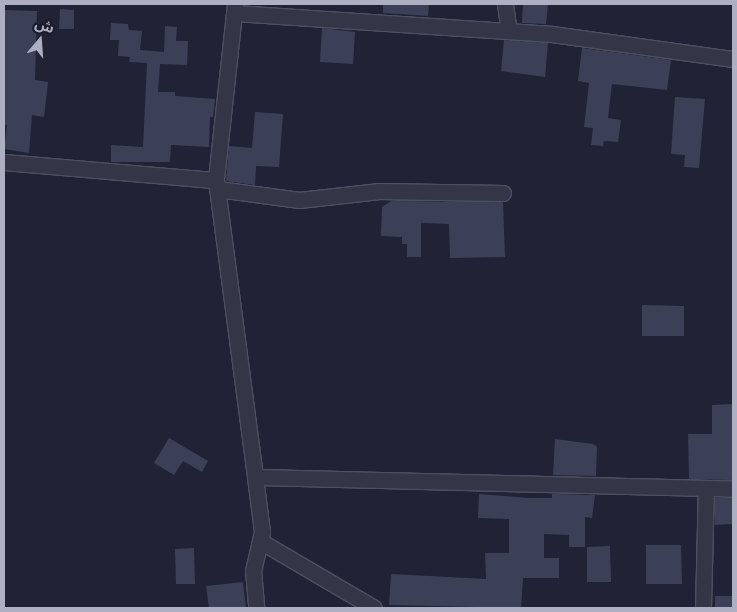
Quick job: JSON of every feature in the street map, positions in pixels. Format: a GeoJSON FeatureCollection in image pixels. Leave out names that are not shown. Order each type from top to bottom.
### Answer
{"type":"FeatureCollection","features":[{"type":"Feature","properties":{"kind":"street"},"geometry":{"type":"LineString","coordinates":[[505,4],[509,31]]}},
{"type":"Feature","properties":{"kind":"street"},"geometry":{"type":"LineString","coordinates":[[256,608],[253,570],[262,532],[217,185],[235,8],[552,34],[733,59]]}},
{"type":"Feature","properties":{"kind":"street"},"geometry":{"type":"LineString","coordinates":[[4,162],[217,185],[299,200],[379,191],[503,193]]}},
{"type":"Feature","properties":{"kind":"street"},"geometry":{"type":"LineString","coordinates":[[255,477],[733,489]]}},
{"type":"Feature","properties":{"kind":"street"},"geometry":{"type":"LineString","coordinates":[[703,608],[706,489]]}},
{"type":"Feature","properties":{"kind":"street"},"geometry":{"type":"LineString","coordinates":[[260,542],[374,608]]}},
{"type":"Feature","properties":{"kind":"building"},"geometry":{"type":"Polygon","coordinates":[[[383,4],[429,4],[428,16],[383,13],[383,4]]]}},
{"type":"Feature","properties":{"kind":"building"},"geometry":{"type":"Polygon","coordinates":[[[523,4],[548,4],[546,24],[522,23],[523,4]]]}},
{"type":"Feature","properties":{"kind":"building"},"geometry":{"type":"Polygon","coordinates":[[[60,9],[74,10],[74,29],[59,29],[60,9]]]}},
{"type":"Feature","properties":{"kind":"building"},"geometry":{"type":"Polygon","coordinates":[[[5,10],[37,11],[35,80],[48,82],[44,117],[32,115],[29,153],[4,149],[7,125],[4,125],[5,10]]]}},
{"type":"Feature","properties":{"kind":"building"},"geometry":{"type":"Polygon","coordinates":[[[111,23],[128,24],[129,30],[142,31],[140,50],[164,52],[165,26],[177,27],[176,41],[188,41],[187,65],[160,64],[158,92],[175,92],[175,96],[215,99],[213,117],[210,117],[209,147],[171,145],[170,162],[111,162],[111,145],[143,147],[147,63],[129,62],[130,57],[118,56],[119,40],[110,40],[111,23]]]}},
{"type":"Feature","properties":{"kind":"building"},"geometry":{"type":"Polygon","coordinates":[[[322,28],[355,32],[353,64],[320,62],[322,28]]]}},
{"type":"Feature","properties":{"kind":"building"},"geometry":{"type":"Polygon","coordinates":[[[504,40],[548,43],[545,77],[501,71],[504,40]]]}},
{"type":"Feature","properties":{"kind":"building"},"geometry":{"type":"Polygon","coordinates":[[[582,48],[671,60],[667,90],[612,84],[608,118],[621,120],[618,142],[604,141],[603,146],[591,145],[593,128],[584,127],[589,83],[578,81],[582,48]]]}},
{"type":"Feature","properties":{"kind":"building"},"geometry":{"type":"Polygon","coordinates":[[[675,97],[705,99],[699,168],[684,167],[685,155],[671,154],[675,97]]]}},
{"type":"Feature","properties":{"kind":"building"},"geometry":{"type":"Polygon","coordinates":[[[255,112],[283,114],[279,167],[256,166],[255,185],[226,181],[229,146],[252,148],[255,112]]]}},
{"type":"Feature","properties":{"kind":"building"},"geometry":{"type":"Polygon","coordinates":[[[391,201],[503,202],[505,257],[450,258],[449,224],[421,223],[421,257],[407,257],[407,244],[402,244],[402,237],[381,236],[382,207],[391,201]]]}},
{"type":"Feature","properties":{"kind":"building"},"geometry":{"type":"Polygon","coordinates":[[[642,305],[684,306],[684,336],[642,336],[642,305]]]}},
{"type":"Feature","properties":{"kind":"building"},"geometry":{"type":"Polygon","coordinates":[[[733,404],[733,480],[689,479],[688,434],[712,434],[712,405],[733,404]]]}},
{"type":"Feature","properties":{"kind":"building"},"geometry":{"type":"Polygon","coordinates":[[[169,438],[208,461],[202,472],[183,461],[174,475],[154,463],[169,438]]]}},
{"type":"Feature","properties":{"kind":"building"},"geometry":{"type":"Polygon","coordinates":[[[555,439],[593,444],[597,447],[596,476],[553,475],[555,439]]]}},
{"type":"Feature","properties":{"kind":"building"},"geometry":{"type":"Polygon","coordinates":[[[479,494],[529,498],[552,498],[552,494],[595,495],[592,518],[585,517],[585,547],[569,547],[569,535],[544,534],[544,558],[559,558],[559,578],[523,578],[521,608],[389,605],[391,574],[486,579],[485,553],[509,553],[509,519],[478,518],[479,494]]]}},
{"type":"Feature","properties":{"kind":"building"},"geometry":{"type":"Polygon","coordinates":[[[715,498],[733,498],[733,524],[715,525],[715,498]]]}},
{"type":"Feature","properties":{"kind":"building"},"geometry":{"type":"Polygon","coordinates":[[[646,545],[681,545],[682,584],[646,584],[646,545]]]}},
{"type":"Feature","properties":{"kind":"building"},"geometry":{"type":"Polygon","coordinates":[[[610,546],[611,582],[587,582],[587,547],[610,546]]]}},
{"type":"Feature","properties":{"kind":"building"},"geometry":{"type":"Polygon","coordinates":[[[194,548],[195,584],[176,584],[175,549],[194,548]]]}},
{"type":"Feature","properties":{"kind":"building"},"geometry":{"type":"Polygon","coordinates":[[[243,582],[246,608],[209,608],[206,586],[243,582]]]}},
{"type":"Feature","properties":{"kind":"building"},"geometry":{"type":"Polygon","coordinates":[[[715,596],[733,596],[733,608],[715,608],[715,596]]]}}]}
